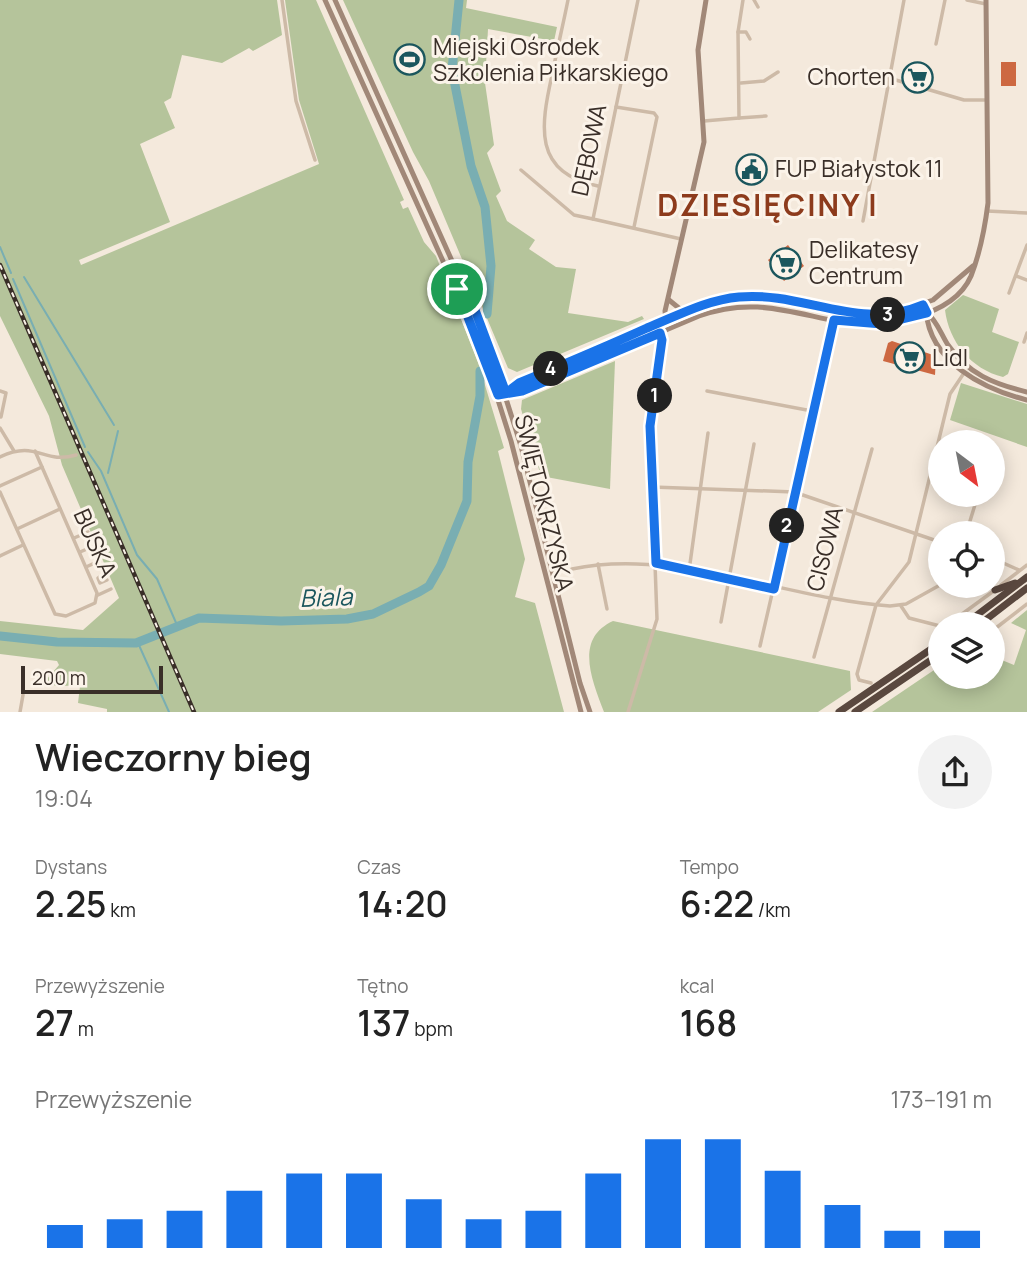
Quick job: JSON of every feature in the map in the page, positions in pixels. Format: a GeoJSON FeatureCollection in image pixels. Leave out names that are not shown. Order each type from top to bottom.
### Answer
{"type":"FeatureCollection","features":[{"type":"Feature","properties":{"kind":"highway"},"geometry":{"type":"LineString","coordinates":[[1005,587],[1025,582]]}},
{"type":"Feature","properties":{"kind":"highway"},"geometry":{"type":"LineString","coordinates":[[982,612],[1025,582]]}},
{"type":"Feature","properties":{"kind":"highway"},"geometry":{"type":"LineString","coordinates":[[993,612],[1025,582]]}},
{"type":"Feature","properties":{"kind":"highway"},"geometry":{"type":"LineString","coordinates":[[839,712],[928,651]]}},
{"type":"Feature","properties":{"kind":"highway"},"geometry":{"type":"LineString","coordinates":[[855,712],[928,662]]}},
{"type":"Feature","properties":{"kind":"main road","name":"ŚWIĘTOKRZYSKA"},"geometry":{"type":"LineString","coordinates":[[325,0],[457,289],[498,395],[581,712]]}},
{"type":"Feature","properties":{"kind":"main road","name":"ŚWIĘTOKRZYSKA"},"geometry":{"type":"LineString","coordinates":[[335,0],[466,286],[506,393],[580,683],[590,712]]}},
{"type":"Feature","properties":{"kind":"main road"},"geometry":{"type":"LineString","coordinates":[[666,320],[665,311],[704,142],[705,121],[698,46],[706,0]]}},
{"type":"Feature","properties":{"kind":"main road"},"geometry":{"type":"LineString","coordinates":[[498,395],[522,391],[712,311],[752,305],[861,325],[903,321],[927,313],[958,291],[970,278],[987,211],[986,2]]}},
{"type":"Feature","properties":{"kind":"main road"},"geometry":{"type":"LineString","coordinates":[[359,77],[362,71],[367,74]]}},
{"type":"Feature","properties":{"kind":"main road"},"geometry":{"type":"LineString","coordinates":[[506,393],[519,383],[719,300],[752,296],[870,316],[900,313],[923,305],[940,295],[973,266]]}},
{"type":"Feature","properties":{"kind":"main road"},"geometry":{"type":"LineString","coordinates":[[457,289],[466,286]]}},
{"type":"Feature","properties":{"kind":"main road"},"geometry":{"type":"LineString","coordinates":[[752,296],[752,305]]}},
{"type":"Feature","properties":{"kind":"main road"},"geometry":{"type":"LineString","coordinates":[[669,300],[685,313]]}},
{"type":"Feature","properties":{"kind":"main road"},"geometry":{"type":"LineString","coordinates":[[923,305],[956,355],[987,380],[1027,392]]}},
{"type":"Feature","properties":{"kind":"main road"},"geometry":{"type":"LineString","coordinates":[[900,313],[903,321]]}},
{"type":"Feature","properties":{"kind":"main road"},"geometry":{"type":"LineString","coordinates":[[927,313],[926,322],[930,330],[950,359],[964,373],[992,390],[1027,400]]}},
{"type":"Feature","properties":{"kind":"main road"},"geometry":{"type":"LineString","coordinates":[[950,359],[956,355]]}},
{"type":"Feature","properties":{"kind":"main road"},"geometry":{"type":"LineString","coordinates":[[583,356],[587,364]]}},
{"type":"Feature","properties":{"kind":"street"},"geometry":{"type":"LineString","coordinates":[[282,0],[296,102],[315,160]]}},
{"type":"Feature","properties":{"kind":"street"},"geometry":{"type":"LineString","coordinates":[[568,0],[542,130],[550,156],[564,173],[582,183],[598,186]]}},
{"type":"Feature","properties":{"kind":"street","name":"DĘBOWA"},"geometry":{"type":"LineString","coordinates":[[520,170],[574,215],[593,219],[638,0]]}},
{"type":"Feature","properties":{"kind":"street"},"geometry":{"type":"LineString","coordinates":[[739,118],[741,83],[738,32],[743,0]]}},
{"type":"Feature","properties":{"kind":"street"},"geometry":{"type":"LineString","coordinates":[[754,0],[758,7]]}},
{"type":"Feature","properties":{"kind":"street"},"geometry":{"type":"LineString","coordinates":[[863,221],[905,0]]}},
{"type":"Feature","properties":{"kind":"street"},"geometry":{"type":"LineString","coordinates":[[936,44],[945,0]]}},
{"type":"Feature","properties":{"kind":"street"},"geometry":{"type":"LineString","coordinates":[[967,0],[986,2]]}},
{"type":"Feature","properties":{"kind":"street"},"geometry":{"type":"LineString","coordinates":[[738,32],[746,32],[750,39]]}},
{"type":"Feature","properties":{"kind":"street"},"geometry":{"type":"LineString","coordinates":[[741,83],[764,81],[778,72]]}},
{"type":"Feature","properties":{"kind":"street"},"geometry":{"type":"LineString","coordinates":[[889,78],[964,100],[988,100]]}},
{"type":"Feature","properties":{"kind":"street"},"geometry":{"type":"LineString","coordinates":[[616,107],[654,113],[657,117],[634,227]]}},
{"type":"Feature","properties":{"kind":"street"},"geometry":{"type":"LineString","coordinates":[[705,121],[766,116]]}},
{"type":"Feature","properties":{"kind":"street"},"geometry":{"type":"LineString","coordinates":[[987,211],[1027,213]]}},
{"type":"Feature","properties":{"kind":"street"},"geometry":{"type":"LineString","coordinates":[[593,219],[681,239]]}},
{"type":"Feature","properties":{"kind":"street"},"geometry":{"type":"LineString","coordinates":[[1009,293],[1027,245]]}},
{"type":"Feature","properties":{"kind":"street"},"geometry":{"type":"LineString","coordinates":[[1016,275],[1027,280]]}},
{"type":"Feature","properties":{"kind":"street"},"geometry":{"type":"LineString","coordinates":[[760,646],[812,411],[837,312]]}},
{"type":"Feature","properties":{"kind":"street"},"geometry":{"type":"LineString","coordinates":[[628,712],[656,623],[650,426],[662,340],[660,333]]}},
{"type":"Feature","properties":{"kind":"street"},"geometry":{"type":"LineString","coordinates":[[1024,342],[1027,333]]}},
{"type":"Feature","properties":{"kind":"street"},"geometry":{"type":"LineString","coordinates":[[871,683],[861,681],[857,676],[876,605],[907,566],[917,536],[950,394],[964,373]]}},
{"type":"Feature","properties":{"kind":"street"},"geometry":{"type":"LineString","coordinates":[[0,391],[6,393],[1,417]]}},
{"type":"Feature","properties":{"kind":"street"},"geometry":{"type":"LineString","coordinates":[[707,391],[812,411]]}},
{"type":"Feature","properties":{"kind":"street"},"geometry":{"type":"LineString","coordinates":[[0,428],[14,451]]}},
{"type":"Feature","properties":{"kind":"street"},"geometry":{"type":"LineString","coordinates":[[689,571],[708,433]]}},
{"type":"Feature","properties":{"kind":"street"},"geometry":{"type":"LineString","coordinates":[[721,622],[754,444]]}},
{"type":"Feature","properties":{"kind":"street","name":"CISOWA"},"geometry":{"type":"LineString","coordinates":[[814,657],[852,512],[872,449]]}},
{"type":"Feature","properties":{"kind":"street"},"geometry":{"type":"LineString","coordinates":[[0,457],[14,451],[35,451],[58,458],[76,455]]}},
{"type":"Feature","properties":{"kind":"street","name":"BUSKA"},"geometry":{"type":"LineString","coordinates":[[0,492],[55,614],[62,617],[93,604],[98,596],[93,582],[35,451]]}},
{"type":"Feature","properties":{"kind":"street"},"geometry":{"type":"LineString","coordinates":[[0,486],[42,467]]}},
{"type":"Feature","properties":{"kind":"street"},"geometry":{"type":"LineString","coordinates":[[652,487],[794,492],[928,539]]}},
{"type":"Feature","properties":{"kind":"street"},"geometry":{"type":"LineString","coordinates":[[17,529],[61,509]]}},
{"type":"Feature","properties":{"kind":"street"},"geometry":{"type":"LineString","coordinates":[[74,538],[88,532]]}},
{"type":"Feature","properties":{"kind":"street"},"geometry":{"type":"LineString","coordinates":[[0,555],[23,545]]}},
{"type":"Feature","properties":{"kind":"street"},"geometry":{"type":"LineString","coordinates":[[80,552],[94,546]]}},
{"type":"Feature","properties":{"kind":"street"},"geometry":{"type":"LineString","coordinates":[[86,566],[99,561]]}},
{"type":"Feature","properties":{"kind":"street"},"geometry":{"type":"LineString","coordinates":[[572,569],[598,564],[656,563],[774,589],[876,605],[901,606],[928,591]]}},
{"type":"Feature","properties":{"kind":"street"},"geometry":{"type":"LineString","coordinates":[[598,564],[607,609]]}},
{"type":"Feature","properties":{"kind":"street"},"geometry":{"type":"LineString","coordinates":[[1005,564],[1019,571]]}},
{"type":"Feature","properties":{"kind":"street"},"geometry":{"type":"LineString","coordinates":[[1005,582],[1027,565]]}},
{"type":"Feature","properties":{"kind":"street"},"geometry":{"type":"LineString","coordinates":[[93,582],[104,574]]}},
{"type":"Feature","properties":{"kind":"street"},"geometry":{"type":"LineString","coordinates":[[98,579],[101,583],[107,580]]}},
{"type":"Feature","properties":{"kind":"street"},"geometry":{"type":"LineString","coordinates":[[98,596],[111,589]]}},
{"type":"Feature","properties":{"kind":"street"},"geometry":{"type":"LineString","coordinates":[[965,612],[984,598]]}},
{"type":"Feature","properties":{"kind":"street"},"geometry":{"type":"LineString","coordinates":[[1005,621],[1027,604]]}},
{"type":"Feature","properties":{"kind":"street"},"geometry":{"type":"LineString","coordinates":[[901,606],[905,615],[928,622]]}},
{"type":"Feature","properties":{"kind":"street"},"geometry":{"type":"LineString","coordinates":[[20,712],[23,695]]}},
{"type":"Feature","properties":{"kind":"green space"},"geometry":{"type":"Polygon","coordinates":[[[0,0],[277,0],[282,35],[253,51],[249,48],[222,63],[182,55],[171,98],[164,102],[175,128],[140,144],[170,222],[79,260],[81,265],[319,164],[299,100],[285,0],[316,0],[404,200],[400,202],[403,209],[408,207],[424,242],[436,256],[478,362],[504,448],[498,451],[525,559],[515,597],[535,603],[564,712],[107,712],[107,709],[78,703],[80,686],[58,686],[50,683],[47,679],[59,665],[57,661],[0,654],[0,621],[83,630],[119,598],[62,465],[49,416],[0,316],[0,0]]]}},
{"type":"Feature","properties":{"kind":"green space"},"geometry":{"type":"Polygon","coordinates":[[[343,0],[467,0],[466,8],[557,27],[554,41],[488,29],[485,83],[494,145],[487,153],[501,191],[496,196],[507,221],[535,240],[529,249],[556,267],[576,269],[568,313],[628,322],[642,316],[644,319],[517,372],[508,368],[429,181],[343,0]]]}},
{"type":"Feature","properties":{"kind":"green space"},"geometry":{"type":"Polygon","coordinates":[[[963,295],[999,309],[992,332],[1019,342],[1008,374],[1003,377],[972,361],[951,333],[945,310],[963,295]]]}},
{"type":"Feature","properties":{"kind":"green space"},"geometry":{"type":"Polygon","coordinates":[[[615,361],[610,489],[541,476],[521,409],[522,400],[615,361]]]}},
{"type":"Feature","properties":{"kind":"green space"},"geometry":{"type":"Polygon","coordinates":[[[961,383],[1027,404],[1027,447],[1005,439],[1005,430],[979,430],[950,420],[961,383]]]}},
{"type":"Feature","properties":{"kind":"green space"},"geometry":{"type":"Polygon","coordinates":[[[1027,610],[1027,712],[872,712],[928,674],[928,689],[1005,689],[1005,661],[1014,665],[1026,630],[1011,623],[1027,610]]]}},
{"type":"Feature","properties":{"kind":"green space"},"geometry":{"type":"Polygon","coordinates":[[[613,621],[850,671],[851,690],[818,712],[604,712],[591,674],[590,649],[593,638],[613,621]]]}},
{"type":"Feature","properties":{"kind":"building"},"geometry":{"type":"Polygon","coordinates":[[[1001,62],[1016,62],[1016,86],[1001,86],[1001,62]]]}},
{"type":"Feature","properties":{"kind":"building","name":"Delikatesy Centrum"},"geometry":{"type":"Polygon","coordinates":[[[788,245],[804,266],[784,281],[768,260],[788,245]]]}},
{"type":"Feature","properties":{"kind":"building","name":"Lidl"},"geometry":{"type":"Polygon","coordinates":[[[892,341],[936,356],[935,375],[883,361],[888,343],[892,341]]]}},
{"type":"Feature","properties":{"kind":"waterway","name":"Biala"},"geometry":{"type":"LineString","coordinates":[[459,0],[452,70],[471,166],[485,207],[491,266],[487,314]]}},
{"type":"Feature","properties":{"kind":"waterway"},"geometry":{"type":"LineString","coordinates":[[0,247],[11,273]]}},
{"type":"Feature","properties":{"kind":"waterway"},"geometry":{"type":"LineString","coordinates":[[24,277],[114,425]]}},
{"type":"Feature","properties":{"kind":"waterway"},"geometry":{"type":"LineString","coordinates":[[13,279],[85,447]]}},
{"type":"Feature","properties":{"kind":"waterway","name":"Biala"},"geometry":{"type":"LineString","coordinates":[[0,636],[57,642],[136,643],[199,618],[281,621],[347,619],[373,614],[419,592],[429,586],[441,565],[467,501],[468,462],[480,396],[480,371]]}},
{"type":"Feature","properties":{"kind":"waterway"},"geometry":{"type":"LineString","coordinates":[[108,473],[118,431]]}},
{"type":"Feature","properties":{"kind":"waterway"},"geometry":{"type":"LineString","coordinates":[[88,452],[101,471],[137,555],[157,579],[177,625]]}},
{"type":"Feature","properties":{"kind":"waterway"},"geometry":{"type":"LineString","coordinates":[[138,643],[169,712]]}},
{"type":"Feature","properties":{"kind":"railway"},"geometry":{"type":"LineString","coordinates":[[0,265],[194,712]]}},
{"type":"Feature","properties":{"kind":"place","name":"Miejski Ośrodek Szkolenia Piłkarskiego"},"geometry":{"type":"Point","coordinates":[410,60]}},
{"type":"Feature","properties":{"kind":"place","name":"Chorten"},"geometry":{"type":"Point","coordinates":[918,77]}},
{"type":"Feature","properties":{"kind":"place","name":"FUP Białystok 11"},"geometry":{"type":"Point","coordinates":[752,169]}},
{"type":"Feature","properties":{"kind":"place","name":"Delikatesy Centrum"},"geometry":{"type":"Point","coordinates":[786,263]}},
{"type":"Feature","properties":{"kind":"place","name":"Lidl"},"geometry":{"type":"Point","coordinates":[909,358]}},
{"type":"Feature","properties":{"kind":"district","name":"DZIESIĘCINY I"},"geometry":{"type":"Point","coordinates":[768,206]}},
{"type":"Feature","properties":{"kind":"route"},"geometry":{"type":"LineString","coordinates":[[466,286],[506,393],[519,383],[666,320],[709,303],[731,298],[768,298],[859,316],[891,315],[923,305],[927,313],[882,324],[861,325],[834,320],[774,589],[656,563],[650,426],[662,340],[660,333],[522,391],[498,395],[457,289],[466,286]]}}]}
